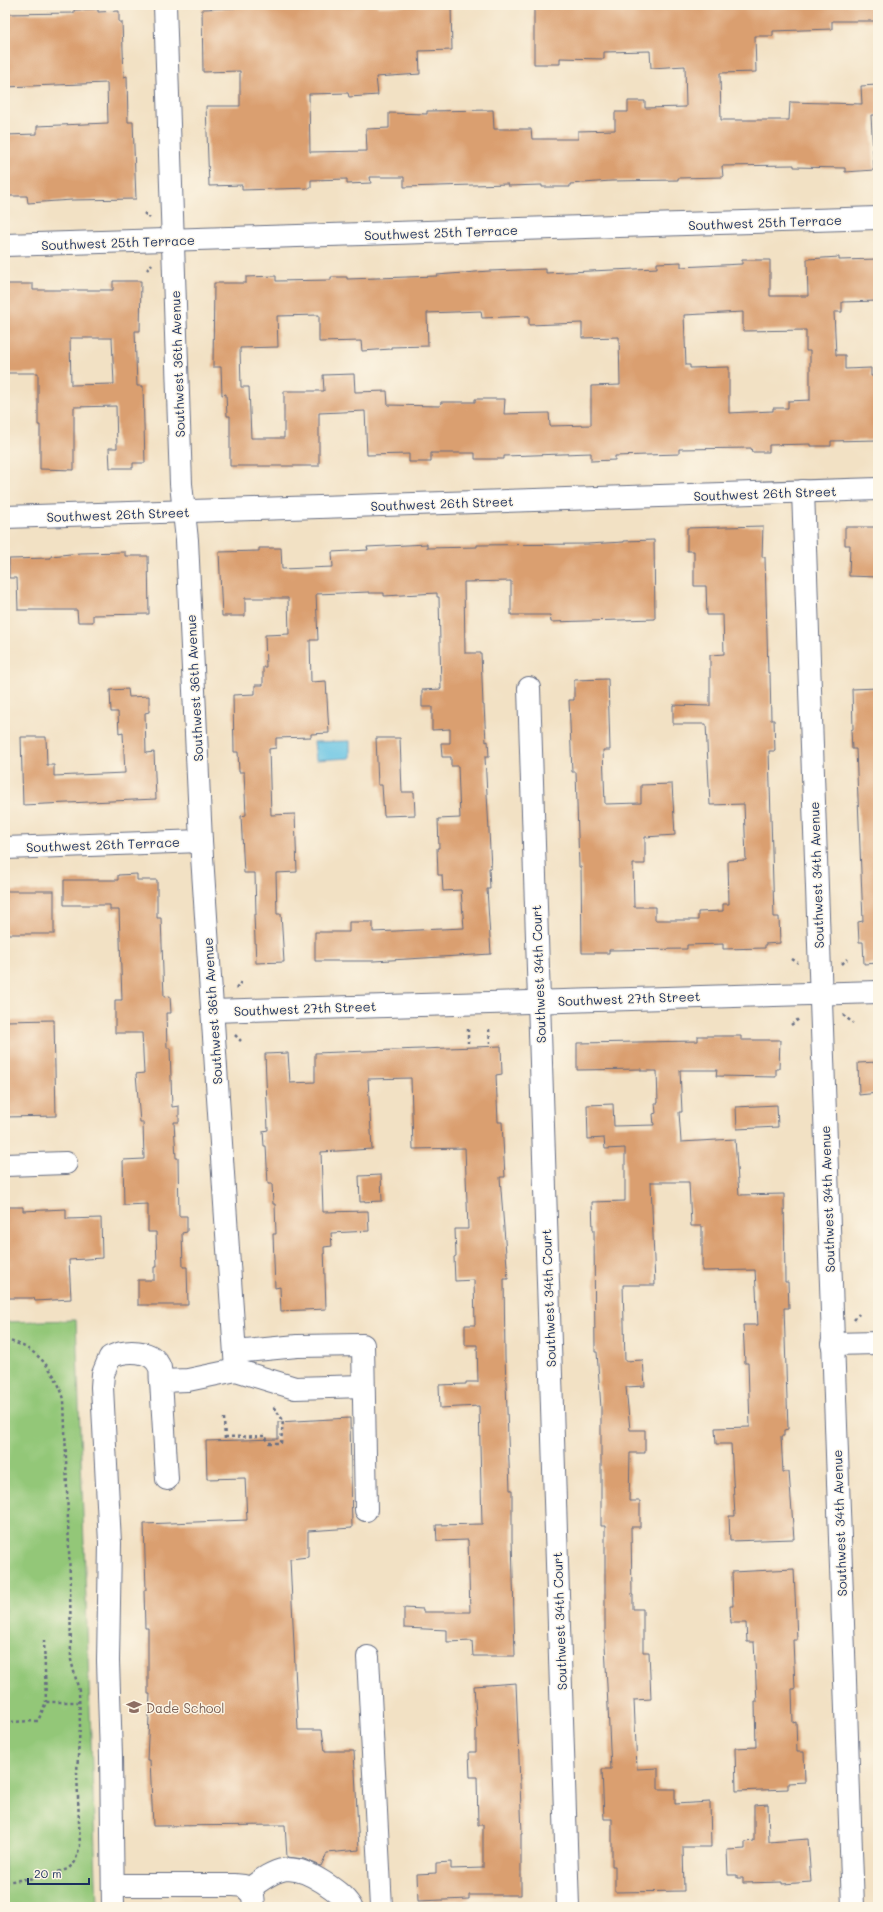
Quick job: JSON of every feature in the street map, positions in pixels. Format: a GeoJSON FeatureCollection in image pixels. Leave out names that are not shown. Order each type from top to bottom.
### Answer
{"type":"FeatureCollection","features":[{"type":"Feature","properties":{"kind":"street","name":"Southwest 36th Avenue"},"geometry":{"type":"LineString","coordinates":[[165,5],[172,240],[182,484],[201,841],[236,1361]]}},
{"type":"Feature","properties":{"kind":"street","name":"Southwest 25th Terrace"},"geometry":{"type":"LineString","coordinates":[[5,245],[878,218]]}},
{"type":"Feature","properties":{"kind":"street","name":"Southwest 26th Street"},"geometry":{"type":"LineString","coordinates":[[5,517],[878,489]]}},
{"type":"Feature","properties":{"kind":"street","name":"Southwest 34th Avenue"},"geometry":{"type":"LineString","coordinates":[[803,491],[853,1907]]}},
{"type":"Feature","properties":{"kind":"street","name":"Southwest 34th Court"},"geometry":{"type":"LineString","coordinates":[[529,688],[568,1907]]}},
{"type":"Feature","properties":{"kind":"street","name":"Southwest 26th Terrace"},"geometry":{"type":"LineString","coordinates":[[5,848],[201,841]]}},
{"type":"Feature","properties":{"kind":"street","name":"Southwest 27th Street"},"geometry":{"type":"LineString","coordinates":[[212,1011],[878,992]]}},
{"type":"Feature","properties":{"kind":"street"},"geometry":{"type":"LineString","coordinates":[[5,1164],[66,1163]]}},
{"type":"Feature","properties":{"kind":"street"},"geometry":{"type":"LineString","coordinates":[[832,1344],[878,1343]]}},
{"type":"Feature","properties":{"kind":"street"},"geometry":{"type":"LineString","coordinates":[[160,1381],[188,1380],[236,1361],[297,1346],[363,1345],[366,1510]]}},
{"type":"Feature","properties":{"kind":"street"},"geometry":{"type":"LineString","coordinates":[[113,1907],[112,1756],[108,1661],[110,1543],[102,1387],[103,1374],[110,1357],[120,1352],[140,1352],[154,1360],[160,1369],[167,1479]]}},
{"type":"Feature","properties":{"kind":"street"},"geometry":{"type":"LineString","coordinates":[[236,1361],[295,1388],[363,1386]]}},
{"type":"Feature","properties":{"kind":"street"},"geometry":{"type":"LineString","coordinates":[[368,1657],[381,1907]]}},
{"type":"Feature","properties":{"kind":"street"},"geometry":{"type":"LineString","coordinates":[[113,1885],[244,1886],[251,1899],[266,1876],[280,1870],[293,1868],[308,1872],[335,1890],[351,1907]]}},
{"type":"Feature","properties":{"kind":"path"},"geometry":{"type":"LineString","coordinates":[[236,989],[241,982]]}},
{"type":"Feature","properties":{"kind":"path"},"geometry":{"type":"LineString","coordinates":[[790,1025],[805,1014]]}},
{"type":"Feature","properties":{"kind":"path"},"geometry":{"type":"LineString","coordinates":[[841,1014],[853,1023]]}},
{"type":"Feature","properties":{"kind":"path"},"geometry":{"type":"LineString","coordinates":[[489,1029],[490,1043]]}},
{"type":"Feature","properties":{"kind":"path"},"geometry":{"type":"LineString","coordinates":[[468,1030],[468,1043]]}},
{"type":"Feature","properties":{"kind":"path"},"geometry":{"type":"LineString","coordinates":[[5,1340],[19,1344],[39,1357],[50,1369],[59,1383],[64,1399],[71,1660],[79,1691],[80,1702],[80,1733],[77,1772],[80,1846],[78,1856],[72,1867],[61,1872],[31,1879],[5,1882]]}},
{"type":"Feature","properties":{"kind":"path"},"geometry":{"type":"LineString","coordinates":[[225,1437],[265,1436],[269,1443],[281,1443],[283,1420],[272,1405]]}},
{"type":"Feature","properties":{"kind":"path"},"geometry":{"type":"LineString","coordinates":[[224,1418],[225,1441]]}},
{"type":"Feature","properties":{"kind":"path"},"geometry":{"type":"LineString","coordinates":[[5,1722],[38,1721],[46,1702],[44,1640]]}},
{"type":"Feature","properties":{"kind":"path"},"geometry":{"type":"LineString","coordinates":[[46,1702],[80,1702]]}},
{"type":"Feature","properties":{"kind":"green space"},"geometry":{"type":"Polygon","coordinates":[[[76,1320],[97,1907],[5,1907],[5,1322],[76,1320]]]}},
{"type":"Feature","properties":{"kind":"water"},"geometry":{"type":"Polygon","coordinates":[[[350,741],[350,758],[316,760],[314,742],[350,741]]]}},
{"type":"Feature","properties":{"kind":"building"},"geometry":{"type":"Polygon","coordinates":[[[235,5],[377,5],[378,7],[451,5],[452,50],[419,51],[420,74],[376,77],[378,95],[349,97],[348,93],[309,94],[310,152],[367,151],[366,129],[389,128],[389,113],[427,114],[427,111],[493,110],[494,129],[531,129],[532,139],[578,139],[578,131],[615,130],[615,112],[628,112],[628,101],[645,101],[645,108],[686,107],[685,66],[651,68],[650,51],[604,52],[604,59],[560,58],[560,64],[534,64],[534,5],[878,5],[878,21],[832,21],[832,29],[773,31],[773,36],[755,36],[756,72],[720,73],[721,120],[789,120],[790,102],[862,104],[861,86],[877,85],[878,115],[871,115],[874,170],[845,172],[845,168],[794,167],[794,165],[722,166],[723,177],[678,178],[678,180],[611,181],[570,184],[570,187],[542,187],[542,185],[508,186],[508,184],[404,187],[404,177],[370,177],[371,183],[347,184],[347,179],[311,180],[311,188],[242,190],[242,185],[209,186],[206,106],[240,106],[240,71],[203,72],[202,9],[235,8],[235,5]]]}},
{"type":"Feature","properties":{"kind":"building"},"geometry":{"type":"Polygon","coordinates":[[[98,9],[98,12],[119,11],[119,22],[122,22],[124,77],[127,76],[128,122],[133,122],[136,199],[72,200],[28,203],[27,196],[5,196],[5,135],[37,134],[37,126],[108,123],[107,83],[5,87],[5,14],[74,13],[74,10],[98,9]]]}},
{"type":"Feature","properties":{"kind":"building"},"geometry":{"type":"Polygon","coordinates":[[[839,257],[839,260],[878,259],[878,301],[842,302],[842,312],[834,312],[836,355],[845,355],[845,369],[871,368],[871,376],[878,376],[878,440],[831,441],[831,446],[810,446],[810,444],[769,445],[769,452],[752,452],[751,448],[679,449],[679,454],[615,456],[615,460],[591,461],[591,453],[504,456],[504,459],[475,459],[475,453],[431,453],[431,462],[409,462],[409,454],[367,455],[365,411],[319,413],[319,466],[230,466],[230,416],[227,416],[226,394],[222,395],[221,367],[213,367],[214,283],[246,283],[246,277],[276,276],[276,281],[331,280],[331,277],[347,277],[347,279],[437,276],[489,271],[546,269],[546,273],[657,268],[657,263],[681,262],[681,267],[742,264],[742,260],[770,260],[770,296],[808,296],[807,259],[839,257]],[[481,311],[427,313],[428,346],[391,347],[391,349],[362,351],[361,341],[319,342],[319,315],[277,316],[278,347],[240,348],[241,387],[249,387],[251,438],[284,438],[284,391],[324,391],[323,375],[354,374],[355,392],[387,391],[388,405],[440,406],[441,402],[475,402],[475,399],[505,399],[504,414],[549,413],[550,426],[591,425],[591,386],[620,385],[619,337],[582,338],[582,323],[529,325],[529,316],[482,318],[481,311]],[[743,312],[684,315],[686,365],[690,365],[690,368],[729,367],[729,413],[773,411],[773,408],[788,408],[788,401],[810,400],[810,351],[806,351],[806,330],[743,331],[743,312]]]}},
{"type":"Feature","properties":{"kind":"building"},"geometry":{"type":"Polygon","coordinates":[[[113,281],[141,281],[140,331],[135,331],[137,386],[143,386],[145,463],[133,463],[133,468],[110,468],[109,448],[117,448],[116,406],[74,407],[74,470],[40,469],[38,373],[5,373],[7,284],[33,284],[33,290],[113,290],[113,281]],[[70,338],[71,385],[114,384],[112,338],[70,338]]]}},
{"type":"Feature","properties":{"kind":"building"},"geometry":{"type":"Polygon","coordinates":[[[763,526],[762,557],[765,557],[768,673],[770,673],[771,720],[774,720],[775,751],[769,751],[774,917],[779,917],[780,943],[765,944],[765,948],[723,949],[723,944],[687,945],[687,949],[609,950],[609,953],[582,953],[581,867],[579,867],[576,772],[572,772],[569,700],[574,700],[574,680],[608,679],[610,750],[603,750],[605,804],[641,803],[641,785],[672,784],[675,835],[645,837],[645,864],[633,864],[634,907],[655,907],[655,920],[698,920],[698,912],[723,911],[723,904],[729,904],[728,861],[746,860],[744,804],[710,805],[706,724],[673,724],[673,705],[710,706],[710,655],[724,654],[723,615],[707,615],[706,586],[694,586],[694,551],[687,551],[687,528],[763,526]]]}},
{"type":"Feature","properties":{"kind":"building"},"geometry":{"type":"Polygon","coordinates":[[[845,527],[878,527],[878,577],[849,576],[850,545],[845,545],[845,527]]]}},
{"type":"Feature","properties":{"kind":"building"},"geometry":{"type":"Polygon","coordinates":[[[654,540],[655,619],[551,622],[550,615],[511,615],[511,581],[464,582],[465,653],[481,653],[486,742],[488,741],[489,757],[485,757],[491,868],[489,868],[490,889],[487,889],[491,954],[374,961],[315,961],[315,932],[349,932],[349,922],[373,922],[373,932],[464,928],[461,890],[443,891],[442,875],[438,875],[437,848],[439,848],[438,819],[460,818],[458,766],[451,766],[451,757],[442,757],[441,743],[450,743],[450,729],[432,730],[432,707],[422,707],[422,690],[441,689],[439,597],[437,597],[437,593],[384,596],[384,593],[369,592],[316,594],[318,640],[310,640],[311,682],[326,681],[329,733],[311,734],[311,737],[276,738],[276,748],[269,749],[271,815],[295,814],[297,872],[276,873],[277,914],[281,914],[284,962],[256,963],[254,915],[256,915],[255,873],[244,873],[241,816],[246,815],[244,772],[239,772],[238,752],[234,752],[233,695],[255,694],[255,685],[263,685],[263,667],[266,667],[265,635],[289,634],[288,598],[245,598],[245,616],[222,616],[219,552],[259,551],[259,548],[281,548],[282,569],[333,567],[332,552],[368,550],[367,547],[427,544],[427,548],[477,547],[477,545],[587,544],[654,540]]]}},
{"type":"Feature","properties":{"kind":"building"},"geometry":{"type":"Polygon","coordinates":[[[125,552],[125,556],[148,556],[149,614],[93,615],[93,622],[78,622],[77,610],[18,610],[17,578],[9,578],[9,559],[51,558],[51,556],[80,553],[125,552]]]}},
{"type":"Feature","properties":{"kind":"building"},"geometry":{"type":"Polygon","coordinates":[[[878,688],[878,963],[864,964],[863,942],[859,942],[858,922],[863,921],[856,749],[852,749],[851,730],[853,729],[852,689],[878,688]]]}},
{"type":"Feature","properties":{"kind":"building"},"geometry":{"type":"Polygon","coordinates":[[[128,689],[129,697],[149,696],[149,712],[145,713],[146,753],[154,752],[156,799],[23,805],[21,737],[46,737],[47,765],[54,765],[54,776],[125,773],[123,733],[119,734],[118,712],[111,712],[110,690],[128,689]]]}},
{"type":"Feature","properties":{"kind":"building"},"geometry":{"type":"Polygon","coordinates":[[[376,738],[400,738],[402,792],[414,792],[415,815],[384,816],[382,785],[378,785],[376,738]]]}},
{"type":"Feature","properties":{"kind":"building"},"geometry":{"type":"Polygon","coordinates":[[[137,874],[137,880],[157,880],[157,918],[161,918],[164,997],[170,996],[171,1013],[166,1013],[167,1048],[170,1048],[172,1107],[179,1106],[179,1122],[174,1122],[176,1158],[178,1158],[179,1216],[187,1216],[187,1232],[182,1233],[183,1267],[187,1267],[188,1305],[138,1305],[138,1280],[154,1280],[154,1267],[157,1267],[156,1232],[148,1232],[148,1204],[124,1205],[123,1160],[144,1159],[143,1122],[140,1122],[136,1074],[144,1073],[142,1033],[115,1033],[115,1000],[122,1000],[119,910],[110,910],[110,905],[64,905],[64,880],[118,880],[118,875],[137,874]]]}},
{"type":"Feature","properties":{"kind":"building"},"geometry":{"type":"Polygon","coordinates":[[[5,891],[54,891],[54,934],[5,934],[5,891]]]}},
{"type":"Feature","properties":{"kind":"building"},"geometry":{"type":"Polygon","coordinates":[[[54,1020],[56,1116],[5,1117],[5,1021],[54,1020]]]}},
{"type":"Feature","properties":{"kind":"building"},"geometry":{"type":"Polygon","coordinates":[[[698,1036],[741,1036],[741,1040],[780,1040],[779,1069],[776,1069],[776,1077],[716,1076],[717,1070],[680,1070],[682,1112],[679,1112],[681,1142],[735,1139],[739,1195],[784,1194],[785,1282],[788,1282],[789,1308],[784,1308],[788,1429],[784,1430],[784,1436],[781,1436],[783,1472],[789,1472],[794,1539],[730,1541],[729,1516],[735,1516],[731,1444],[716,1444],[715,1428],[750,1427],[748,1363],[745,1363],[743,1325],[758,1325],[755,1270],[702,1271],[702,1226],[691,1226],[689,1182],[651,1182],[655,1285],[623,1285],[625,1361],[643,1360],[645,1386],[626,1387],[630,1430],[645,1430],[645,1453],[630,1453],[629,1501],[640,1501],[640,1527],[631,1527],[633,1609],[643,1609],[643,1652],[649,1652],[651,1699],[634,1700],[637,1769],[658,1768],[658,1789],[675,1789],[675,1804],[710,1802],[711,1847],[683,1847],[684,1891],[615,1892],[615,1866],[612,1866],[612,1819],[604,1819],[602,1769],[611,1769],[605,1644],[605,1526],[601,1526],[601,1408],[597,1352],[595,1352],[594,1230],[592,1202],[625,1201],[625,1148],[605,1149],[604,1138],[588,1139],[587,1105],[613,1104],[614,1126],[654,1125],[653,1114],[656,1113],[655,1103],[658,1103],[657,1071],[641,1071],[641,1069],[577,1070],[577,1043],[698,1041],[698,1036]]]}},
{"type":"Feature","properties":{"kind":"building"},"geometry":{"type":"Polygon","coordinates":[[[501,1046],[502,1074],[496,1075],[498,1122],[502,1122],[505,1177],[500,1177],[508,1279],[504,1279],[505,1357],[510,1490],[512,1490],[515,1656],[473,1656],[472,1641],[447,1642],[447,1630],[404,1628],[404,1608],[423,1609],[423,1612],[470,1612],[468,1540],[437,1541],[436,1525],[482,1524],[479,1406],[440,1408],[439,1385],[478,1382],[477,1345],[465,1345],[465,1325],[475,1325],[474,1280],[455,1281],[455,1229],[468,1229],[465,1148],[413,1149],[411,1078],[368,1079],[372,1149],[321,1152],[323,1212],[368,1211],[369,1231],[331,1233],[332,1246],[324,1247],[326,1309],[281,1311],[280,1287],[275,1288],[273,1234],[276,1234],[275,1204],[273,1204],[272,1184],[268,1184],[266,1146],[264,1146],[263,1131],[268,1130],[265,1054],[288,1053],[290,1083],[315,1082],[315,1053],[501,1046]]]}},
{"type":"Feature","properties":{"kind":"building"},"geometry":{"type":"Polygon","coordinates":[[[878,1062],[878,1093],[859,1095],[858,1063],[878,1062]]]}},
{"type":"Feature","properties":{"kind":"building"},"geometry":{"type":"Polygon","coordinates":[[[777,1105],[778,1127],[737,1129],[736,1107],[777,1105]]]}},
{"type":"Feature","properties":{"kind":"building"},"geometry":{"type":"Polygon","coordinates":[[[381,1175],[382,1201],[360,1202],[359,1176],[381,1175]]]}},
{"type":"Feature","properties":{"kind":"building"},"geometry":{"type":"Polygon","coordinates":[[[5,1207],[23,1207],[23,1211],[66,1209],[66,1219],[101,1218],[102,1258],[69,1260],[71,1299],[35,1301],[34,1298],[5,1298],[5,1207]]]}},
{"type":"Feature","properties":{"kind":"building"},"geometry":{"type":"Polygon","coordinates":[[[350,1418],[352,1528],[308,1531],[308,1557],[290,1559],[298,1730],[322,1730],[325,1751],[354,1751],[359,1850],[327,1853],[321,1866],[304,1859],[287,1857],[285,1825],[153,1826],[150,1760],[147,1760],[150,1694],[148,1694],[148,1628],[145,1628],[144,1590],[146,1590],[144,1524],[247,1520],[245,1478],[207,1479],[206,1441],[278,1439],[278,1422],[350,1418]]]}},
{"type":"Feature","properties":{"kind":"building"},"geometry":{"type":"Polygon","coordinates":[[[794,1569],[797,1640],[793,1640],[795,1689],[792,1689],[793,1723],[796,1722],[797,1752],[804,1752],[805,1782],[788,1783],[788,1789],[736,1791],[735,1748],[756,1747],[755,1702],[757,1702],[754,1642],[747,1642],[746,1623],[731,1623],[730,1606],[733,1606],[732,1572],[794,1569]]]}},
{"type":"Feature","properties":{"kind":"building"},"geometry":{"type":"Polygon","coordinates":[[[516,1683],[522,1834],[521,1895],[469,1895],[469,1899],[418,1901],[417,1874],[436,1873],[436,1863],[451,1862],[451,1869],[483,1868],[483,1825],[478,1825],[477,1777],[470,1777],[469,1752],[476,1752],[477,1729],[474,1686],[516,1683]]]}},
{"type":"Feature","properties":{"kind":"building"},"geometry":{"type":"Polygon","coordinates":[[[768,1804],[769,1842],[808,1839],[811,1882],[783,1884],[783,1882],[743,1883],[743,1878],[737,1878],[737,1875],[728,1875],[727,1850],[745,1849],[745,1842],[754,1841],[754,1805],[768,1804]]]}},
{"type":"Feature","properties":{"kind":"place","name":"Dade School"},"geometry":{"type":"Point","coordinates":[134,1707]}}]}
